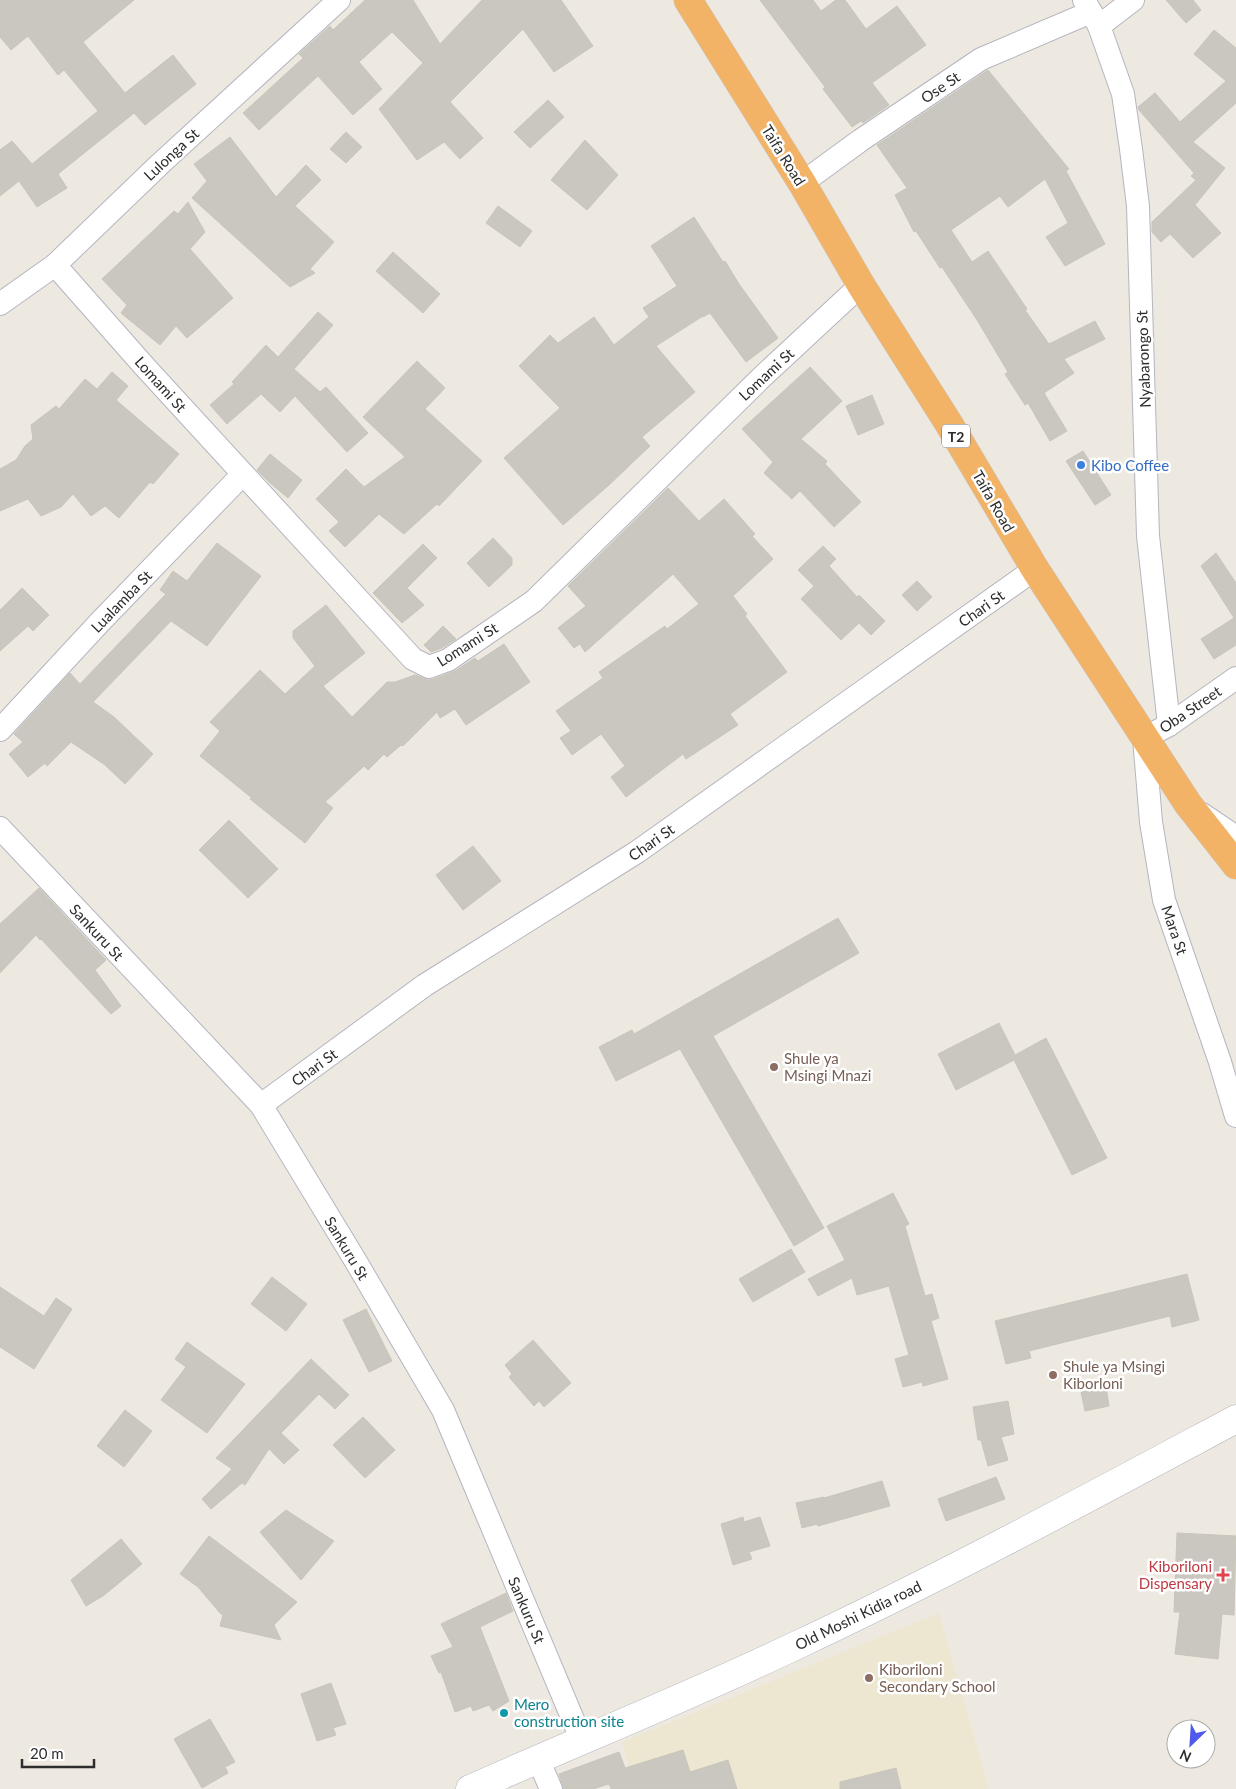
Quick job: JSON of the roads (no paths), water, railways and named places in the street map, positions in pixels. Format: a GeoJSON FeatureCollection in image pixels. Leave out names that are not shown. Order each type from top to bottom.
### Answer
{"type":"FeatureCollection","features":[{"type":"Feature","properties":{"kind":"highway","name":"Taifa Road"},"geometry":{"type":"LineString","coordinates":[[688,0],[802,184],[861,285],[949,424],[1034,569],[1188,804],[1236,865]]}},
{"type":"Feature","properties":{"kind":"street","name":"Lulonga St"},"geometry":{"type":"LineString","coordinates":[[0,304],[55,265],[160,164],[339,0]]}},
{"type":"Feature","properties":{"kind":"street","name":"Ose St"},"geometry":{"type":"LineString","coordinates":[[802,184],[861,140],[981,59],[1091,13],[1133,0]]}},
{"type":"Feature","properties":{"kind":"street","name":"Nyabarongo St"},"geometry":{"type":"LineString","coordinates":[[1091,13],[1122,94],[1138,206],[1148,536],[1169,726]]}},
{"type":"Feature","properties":{"kind":"street","name":"Lomami St"},"geometry":{"type":"LineString","coordinates":[[55,265],[145,367],[413,659],[429,667],[448,660],[534,601],[748,391],[861,285]]}},
{"type":"Feature","properties":{"kind":"street","name":"Lualamba St"},"geometry":{"type":"LineString","coordinates":[[0,730],[100,622],[243,474]]}},
{"type":"Feature","properties":{"kind":"street","name":"Chari St"},"geometry":{"type":"LineString","coordinates":[[260,1105],[425,985],[638,852],[1034,569]]}},
{"type":"Feature","properties":{"kind":"street","name":"Oba Street"},"geometry":{"type":"LineString","coordinates":[[1144,738],[1169,726],[1236,678]]}},
{"type":"Feature","properties":{"kind":"street","name":"Mara St"},"geometry":{"type":"LineString","coordinates":[[1144,738],[1151,822],[1164,900],[1220,1062],[1236,1116]]}},
{"type":"Feature","properties":{"kind":"street"},"geometry":{"type":"LineString","coordinates":[[1188,804],[1236,837]]}},
{"type":"Feature","properties":{"kind":"street","name":"Sankuru St"},"geometry":{"type":"LineString","coordinates":[[0,828],[260,1105],[355,1260],[443,1410],[582,1741]]}},
{"type":"Feature","properties":{"kind":"street","name":"Old Moshi Kidia road"},"geometry":{"type":"LineString","coordinates":[[470,1789],[794,1647],[949,1570],[1236,1420]]}},
{"type":"Feature","properties":{"kind":"street"},"geometry":{"type":"LineString","coordinates":[[538,1759],[551,1789]]}},
{"type":"Feature","properties":{"kind":"place","name":"Kibo Coffee"},"geometry":{"type":"Point","coordinates":[1081,465]}},
{"type":"Feature","properties":{"kind":"place","name":"Shule ya Msingi Mnazi"},"geometry":{"type":"Point","coordinates":[774,1067]}},
{"type":"Feature","properties":{"kind":"place","name":"Shule ya Msingi Kiborloni"},"geometry":{"type":"Point","coordinates":[1053,1375]}},
{"type":"Feature","properties":{"kind":"place","name":"Kiboriloni Dispensary"},"geometry":{"type":"Point","coordinates":[1223,1575]}},
{"type":"Feature","properties":{"kind":"place","name":"Kiboriloni Secondary School"},"geometry":{"type":"Point","coordinates":[869,1678]}},
{"type":"Feature","properties":{"kind":"place","name":"Mero construction site"},"geometry":{"type":"Point","coordinates":[504,1713]}}]}
